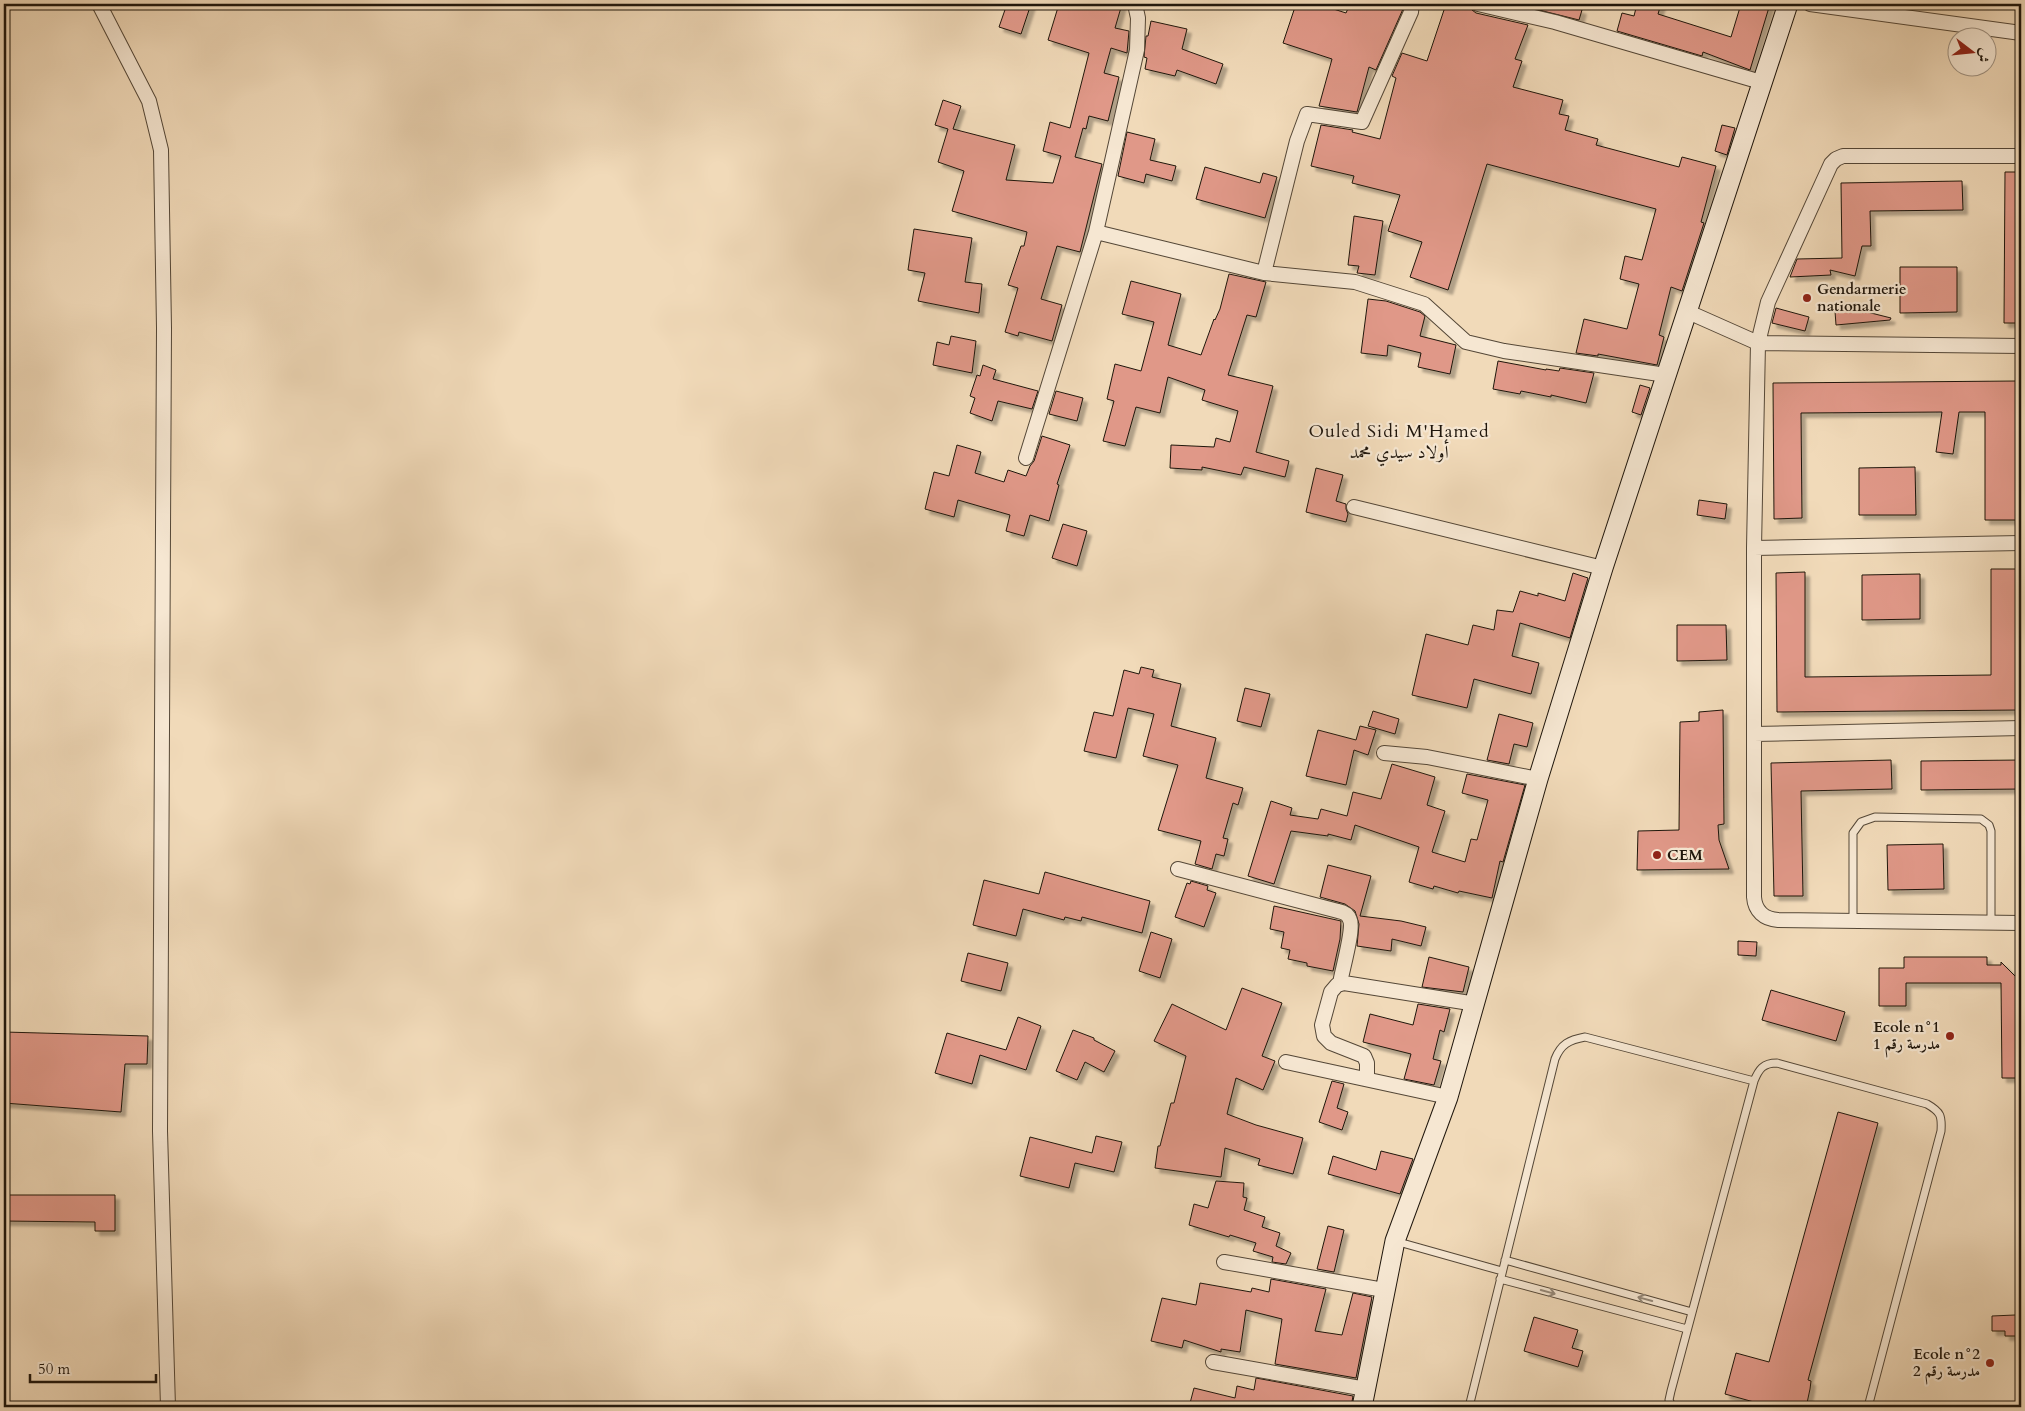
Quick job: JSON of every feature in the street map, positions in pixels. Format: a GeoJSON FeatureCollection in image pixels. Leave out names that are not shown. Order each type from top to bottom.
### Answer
{"type":"FeatureCollection","features":[{"type":"Feature","properties":{"kind":"main road"},"geometry":{"type":"LineString","coordinates":[[1364,1398],[1395,1241],[1448,1096],[1476,1004],[1538,778],[1603,568],[1788,4]]}},
{"type":"Feature","properties":{"kind":"street"},"geometry":{"type":"LineString","coordinates":[[99,4],[149,100],[161,150],[164,328],[160,1131],[168,1407]]}},
{"type":"Feature","properties":{"kind":"street"},"geometry":{"type":"LineString","coordinates":[[1026,458],[1096,232],[1137,50],[1138,18],[1136,4]]}},
{"type":"Feature","properties":{"kind":"street"},"geometry":{"type":"LineString","coordinates":[[1264,273],[1297,141],[1307,114],[1362,122],[1411,12],[1412,4]]}},
{"type":"Feature","properties":{"kind":"street"},"geometry":{"type":"LineString","coordinates":[[1478,4],[1554,22],[1761,82]]}},
{"type":"Feature","properties":{"kind":"street"},"geometry":{"type":"LineString","coordinates":[[1810,4],[2021,33]]}},
{"type":"Feature","properties":{"kind":"street"},"geometry":{"type":"LineString","coordinates":[[2021,156],[1844,156],[1836,159],[1831,164],[1768,302],[1758,343],[1754,548],[1754,892],[1756,907],[1763,915],[1773,920],[2021,923]]}},
{"type":"Feature","properties":{"kind":"street"},"geometry":{"type":"LineString","coordinates":[[1096,232],[1264,273],[1354,282],[1424,304],[1466,342],[1495,349],[1666,376]]}},
{"type":"Feature","properties":{"kind":"street"},"geometry":{"type":"LineString","coordinates":[[1686,311],[1758,343],[2021,346]]}},
{"type":"Feature","properties":{"kind":"street"},"geometry":{"type":"LineString","coordinates":[[1354,507],[1603,568]]}},
{"type":"Feature","properties":{"kind":"street"},"geometry":{"type":"LineString","coordinates":[[1754,548],[2021,543]]}},
{"type":"Feature","properties":{"kind":"street"},"geometry":{"type":"LineString","coordinates":[[1754,734],[2021,728]]}},
{"type":"Feature","properties":{"kind":"street"},"geometry":{"type":"LineString","coordinates":[[1384,753],[1427,758],[1538,778]]}},
{"type":"Feature","properties":{"kind":"street"},"geometry":{"type":"LineString","coordinates":[[1178,869],[1347,915],[1350,919],[1351,929],[1340,983],[1331,992],[1322,1025],[1324,1036],[1331,1043],[1364,1056],[1368,1062],[1367,1079]]}},
{"type":"Feature","properties":{"kind":"street"},"geometry":{"type":"LineString","coordinates":[[1340,983],[1476,1004]]}},
{"type":"Feature","properties":{"kind":"street"},"geometry":{"type":"LineString","coordinates":[[1286,1062],[1448,1096]]}},
{"type":"Feature","properties":{"kind":"street"},"geometry":{"type":"LineString","coordinates":[[1224,1262],[1384,1290]]}},
{"type":"Feature","properties":{"kind":"street"},"geometry":{"type":"LineString","coordinates":[[1213,1362],[1364,1398]]}},
{"type":"Feature","properties":{"kind":"lane"},"geometry":{"type":"LineString","coordinates":[[1853,921],[1852,840],[1856,827],[1861,822],[1875,817],[1981,819],[1989,825],[1991,831],[1991,923]]}},
{"type":"Feature","properties":{"kind":"lane"},"geometry":{"type":"LineString","coordinates":[[1469,1407],[1559,1048],[1571,1039],[1585,1037],[1754,1081]]}},
{"type":"Feature","properties":{"kind":"lane"},"geometry":{"type":"LineString","coordinates":[[1676,1407],[1672,1406],[1669,1400],[1754,1081],[1758,1070],[1768,1063],[1777,1062],[1928,1104],[1938,1110],[1942,1119],[1942,1131],[1868,1407]]}},
{"type":"Feature","properties":{"kind":"lane"},"geometry":{"type":"LineString","coordinates":[[1395,1241],[1502,1271]]}},
{"type":"Feature","properties":{"kind":"lane"},"geometry":{"type":"LineString","coordinates":[[1505,1260],[1692,1312]]}},
{"type":"Feature","properties":{"kind":"lane"},"geometry":{"type":"LineString","coordinates":[[1500,1279],[1688,1329]]}},
{"type":"Feature","properties":{"kind":"building"},"geometry":{"type":"Polygon","coordinates":[[[1007,4],[1031,4],[1021,34],[999,27],[1007,4]]]}},
{"type":"Feature","properties":{"kind":"building"},"geometry":{"type":"Polygon","coordinates":[[[1059,4],[1122,4],[1115,28],[1129,31],[1127,53],[1111,48],[1104,73],[1119,77],[1108,121],[1089,116],[1086,129],[1083,128],[1075,157],[1102,164],[1080,252],[1057,246],[1041,299],[1062,305],[1052,341],[1019,332],[1018,336],[1005,332],[1018,288],[1008,285],[1021,246],[1024,246],[1027,232],[952,211],[964,171],[938,162],[948,129],[935,125],[943,100],[961,106],[953,129],[1015,145],[1006,180],[1053,183],[1061,156],[1043,151],[1050,122],[1070,128],[1089,53],[1048,40],[1059,4]]]}},
{"type":"Feature","properties":{"kind":"building"},"geometry":{"type":"Polygon","coordinates":[[[1296,4],[1318,4],[1346,13],[1350,4],[1391,4],[1403,9],[1376,70],[1369,67],[1357,112],[1319,106],[1332,59],[1283,43],[1296,4]]]}},
{"type":"Feature","properties":{"kind":"building"},"geometry":{"type":"Polygon","coordinates":[[[1446,4],[1469,4],[1476,13],[1528,25],[1515,59],[1522,61],[1513,87],[1563,100],[1559,114],[1569,116],[1565,130],[1598,139],[1596,145],[1679,167],[1682,157],[1716,166],[1701,222],[1704,223],[1682,291],[1671,287],[1659,335],[1664,337],[1657,365],[1598,354],[1598,356],[1576,353],[1584,319],[1627,329],[1639,284],[1620,279],[1625,256],[1642,260],[1656,209],[1487,164],[1448,290],[1410,277],[1422,242],[1388,231],[1400,195],[1352,183],[1354,176],[1311,166],[1321,125],[1353,130],[1352,132],[1380,139],[1396,78],[1392,76],[1402,53],[1427,61],[1446,4]]]}},
{"type":"Feature","properties":{"kind":"building"},"geometry":{"type":"Polygon","coordinates":[[[1515,4],[1563,4],[1582,10],[1579,20],[1515,4]]]}},
{"type":"Feature","properties":{"kind":"building"},"geometry":{"type":"Polygon","coordinates":[[[1637,4],[1661,4],[1658,14],[1731,37],[1741,4],[1770,4],[1750,70],[1703,52],[1702,56],[1617,31],[1622,13],[1634,16],[1637,4]]]}},
{"type":"Feature","properties":{"kind":"building"},"geometry":{"type":"Polygon","coordinates":[[[1151,21],[1187,29],[1182,49],[1223,64],[1216,84],[1177,70],[1175,76],[1145,69],[1147,58],[1144,57],[1146,36],[1148,36],[1151,21]]]}},
{"type":"Feature","properties":{"kind":"building"},"geometry":{"type":"Polygon","coordinates":[[[1722,125],[1735,128],[1727,155],[1715,151],[1722,125]]]}},
{"type":"Feature","properties":{"kind":"building"},"geometry":{"type":"Polygon","coordinates":[[[1127,132],[1155,139],[1150,160],[1176,166],[1172,181],[1146,174],[1144,183],[1118,176],[1127,132]]]}},
{"type":"Feature","properties":{"kind":"building"},"geometry":{"type":"Polygon","coordinates":[[[1205,167],[1260,183],[1263,173],[1277,177],[1265,218],[1196,199],[1205,167]]]}},
{"type":"Feature","properties":{"kind":"building"},"geometry":{"type":"Polygon","coordinates":[[[2005,172],[2021,172],[2021,323],[2004,323],[2005,172]]]}},
{"type":"Feature","properties":{"kind":"building"},"geometry":{"type":"Polygon","coordinates":[[[1962,181],[1963,210],[1870,211],[1871,246],[1862,246],[1855,276],[1830,270],[1831,275],[1790,277],[1797,259],[1842,258],[1841,183],[1962,181]]]}},
{"type":"Feature","properties":{"kind":"building"},"geometry":{"type":"Polygon","coordinates":[[[1354,216],[1383,221],[1375,275],[1357,273],[1359,266],[1348,265],[1354,216]]]}},
{"type":"Feature","properties":{"kind":"building"},"geometry":{"type":"Polygon","coordinates":[[[914,229],[972,238],[965,282],[982,284],[979,313],[918,301],[925,273],[908,270],[914,229]]]}},
{"type":"Feature","properties":{"kind":"building"},"geometry":{"type":"Polygon","coordinates":[[[1900,267],[1957,267],[1957,312],[1900,313],[1900,267]]]}},
{"type":"Feature","properties":{"kind":"building"},"geometry":{"type":"Polygon","coordinates":[[[1229,274],[1266,282],[1256,317],[1247,315],[1228,375],[1273,386],[1256,452],[1289,461],[1285,477],[1244,467],[1241,475],[1202,467],[1202,470],[1170,468],[1171,445],[1214,447],[1216,438],[1230,442],[1238,411],[1202,400],[1205,390],[1168,377],[1160,413],[1136,407],[1125,446],[1103,441],[1114,401],[1107,399],[1115,364],[1141,371],[1154,322],[1122,314],[1131,281],[1181,294],[1168,345],[1201,355],[1214,319],[1220,309],[1229,274]]]}},
{"type":"Feature","properties":{"kind":"building"},"geometry":{"type":"Polygon","coordinates":[[[1368,299],[1386,301],[1420,312],[1425,316],[1420,336],[1456,345],[1450,374],[1418,367],[1421,353],[1388,345],[1387,356],[1361,353],[1368,299]]]}},
{"type":"Feature","properties":{"kind":"building"},"geometry":{"type":"Polygon","coordinates":[[[1776,308],[1809,317],[1805,331],[1772,323],[1776,308]]]}},
{"type":"Feature","properties":{"kind":"building"},"geometry":{"type":"Polygon","coordinates":[[[1855,309],[1891,318],[1890,320],[1836,325],[1835,311],[1855,309]]]}},
{"type":"Feature","properties":{"kind":"building"},"geometry":{"type":"Polygon","coordinates":[[[951,336],[976,341],[972,373],[933,365],[937,342],[949,345],[951,336]]]}},
{"type":"Feature","properties":{"kind":"building"},"geometry":{"type":"Polygon","coordinates":[[[1498,361],[1546,370],[1559,371],[1560,368],[1594,373],[1586,403],[1551,395],[1551,397],[1521,391],[1520,394],[1493,389],[1498,361]]]}},
{"type":"Feature","properties":{"kind":"building"},"geometry":{"type":"Polygon","coordinates":[[[983,365],[996,370],[993,379],[1038,391],[1032,409],[998,401],[992,421],[970,413],[975,398],[970,396],[977,375],[980,376],[983,365]]]}},
{"type":"Feature","properties":{"kind":"building"},"geometry":{"type":"Polygon","coordinates":[[[2016,381],[2016,520],[1985,520],[1985,412],[1959,412],[1953,454],[1936,452],[1942,412],[1801,413],[1802,518],[1774,519],[1773,383],[2016,381]]]}},
{"type":"Feature","properties":{"kind":"building"},"geometry":{"type":"Polygon","coordinates":[[[1640,385],[1650,388],[1641,415],[1632,412],[1640,385]]]}},
{"type":"Feature","properties":{"kind":"building"},"geometry":{"type":"Polygon","coordinates":[[[1056,391],[1083,398],[1077,421],[1049,414],[1056,391]]]}},
{"type":"Feature","properties":{"kind":"building"},"geometry":{"type":"Polygon","coordinates":[[[1042,436],[1070,445],[1057,484],[1059,485],[1049,521],[1030,515],[1024,536],[1006,531],[1010,515],[958,500],[954,517],[925,509],[934,472],[949,476],[957,445],[981,452],[975,473],[1004,482],[1008,470],[1026,476],[1034,461],[1042,436]]]}},
{"type":"Feature","properties":{"kind":"building"},"geometry":{"type":"Polygon","coordinates":[[[1915,467],[1916,515],[1859,515],[1859,468],[1915,467]]]}},
{"type":"Feature","properties":{"kind":"building"},"geometry":{"type":"Polygon","coordinates":[[[1316,468],[1343,475],[1336,501],[1346,504],[1348,514],[1346,522],[1306,512],[1316,468]]]}},
{"type":"Feature","properties":{"kind":"building"},"geometry":{"type":"Polygon","coordinates":[[[1699,500],[1727,504],[1725,519],[1697,515],[1699,500]]]}},
{"type":"Feature","properties":{"kind":"building"},"geometry":{"type":"Polygon","coordinates":[[[1063,524],[1087,531],[1077,566],[1052,558],[1063,524]]]}},
{"type":"Feature","properties":{"kind":"building"},"geometry":{"type":"Polygon","coordinates":[[[1991,569],[2018,569],[2019,710],[1777,712],[1776,573],[1805,572],[1805,677],[1991,675],[1991,569]]]}},
{"type":"Feature","properties":{"kind":"building"},"geometry":{"type":"Polygon","coordinates":[[[1573,573],[1588,578],[1570,638],[1520,623],[1512,656],[1539,663],[1531,694],[1474,679],[1467,708],[1412,695],[1426,634],[1468,645],[1473,625],[1494,630],[1497,610],[1513,612],[1520,591],[1538,596],[1538,593],[1565,601],[1573,573]]]}},
{"type":"Feature","properties":{"kind":"building"},"geometry":{"type":"Polygon","coordinates":[[[1920,574],[1920,619],[1862,620],[1862,575],[1920,574]]]}},
{"type":"Feature","properties":{"kind":"building"},"geometry":{"type":"Polygon","coordinates":[[[1677,625],[1726,625],[1727,660],[1677,661],[1677,625]]]}},
{"type":"Feature","properties":{"kind":"building"},"geometry":{"type":"Polygon","coordinates":[[[1141,667],[1154,670],[1152,677],[1181,684],[1171,726],[1216,738],[1206,778],[1243,788],[1238,805],[1233,803],[1223,838],[1228,839],[1224,856],[1216,854],[1212,869],[1195,864],[1201,841],[1158,830],[1178,765],[1143,756],[1154,714],[1128,708],[1116,758],[1084,751],[1094,712],[1113,716],[1124,670],[1139,674],[1141,667]]]}},
{"type":"Feature","properties":{"kind":"building"},"geometry":{"type":"Polygon","coordinates":[[[1245,688],[1270,694],[1261,727],[1237,721],[1245,688]]]}},
{"type":"Feature","properties":{"kind":"building"},"geometry":{"type":"Polygon","coordinates":[[[1723,710],[1724,824],[1718,825],[1719,840],[1729,869],[1637,870],[1638,831],[1679,830],[1680,722],[1699,721],[1699,712],[1723,710]]]}},
{"type":"Feature","properties":{"kind":"building"},"geometry":{"type":"Polygon","coordinates":[[[1373,711],[1399,719],[1395,734],[1368,726],[1373,711]]]}},
{"type":"Feature","properties":{"kind":"building"},"geometry":{"type":"Polygon","coordinates":[[[1499,714],[1533,723],[1527,747],[1514,744],[1509,764],[1487,760],[1499,714]]]}},
{"type":"Feature","properties":{"kind":"building"},"geometry":{"type":"Polygon","coordinates":[[[1360,726],[1376,730],[1368,755],[1354,750],[1346,785],[1306,776],[1318,730],[1356,740],[1360,726]]]}},
{"type":"Feature","properties":{"kind":"building"},"geometry":{"type":"Polygon","coordinates":[[[1891,760],[1892,789],[1801,791],[1803,896],[1774,896],[1771,763],[1891,760]]]}},
{"type":"Feature","properties":{"kind":"building"},"geometry":{"type":"Polygon","coordinates":[[[2021,760],[2021,789],[1921,790],[1921,761],[2021,760]]]}},
{"type":"Feature","properties":{"kind":"building"},"geometry":{"type":"Polygon","coordinates":[[[1392,764],[1435,777],[1427,805],[1445,811],[1432,852],[1465,862],[1471,839],[1477,840],[1488,800],[1462,793],[1467,774],[1525,785],[1503,862],[1500,861],[1492,898],[1459,891],[1458,893],[1434,886],[1433,889],[1409,882],[1419,847],[1355,825],[1351,840],[1328,834],[1328,836],[1291,831],[1274,884],[1248,876],[1271,801],[1292,808],[1290,815],[1318,819],[1321,809],[1347,816],[1353,792],[1381,799],[1392,764]]]}},
{"type":"Feature","properties":{"kind":"building"},"geometry":{"type":"Polygon","coordinates":[[[1943,844],[1944,889],[1888,890],[1887,845],[1943,844]]]}},
{"type":"Feature","properties":{"kind":"building"},"geometry":{"type":"Polygon","coordinates":[[[1328,865],[1371,876],[1360,916],[1401,921],[1426,927],[1421,946],[1392,939],[1391,951],[1357,946],[1359,924],[1355,911],[1345,904],[1320,897],[1328,865]]]}},
{"type":"Feature","properties":{"kind":"building"},"geometry":{"type":"Polygon","coordinates":[[[1045,872],[1150,901],[1142,933],[1082,917],[1081,921],[1065,917],[1064,920],[1023,909],[1016,936],[973,925],[984,880],[1039,894],[1045,872]]]}},
{"type":"Feature","properties":{"kind":"building"},"geometry":{"type":"Polygon","coordinates":[[[1191,881],[1208,886],[1207,890],[1216,893],[1204,927],[1175,917],[1187,883],[1190,884],[1191,881]]]}},
{"type":"Feature","properties":{"kind":"building"},"geometry":{"type":"Polygon","coordinates":[[[1274,906],[1341,921],[1340,939],[1333,971],[1307,966],[1307,963],[1288,959],[1290,950],[1281,948],[1284,932],[1270,929],[1274,906]]]}},
{"type":"Feature","properties":{"kind":"building"},"geometry":{"type":"Polygon","coordinates":[[[1151,932],[1172,939],[1160,978],[1139,971],[1151,932]]]}},
{"type":"Feature","properties":{"kind":"building"},"geometry":{"type":"Polygon","coordinates":[[[1738,941],[1757,942],[1756,956],[1738,955],[1738,941]]]}},
{"type":"Feature","properties":{"kind":"building"},"geometry":{"type":"Polygon","coordinates":[[[968,953],[1008,963],[1001,991],[961,981],[968,953]]]}},
{"type":"Feature","properties":{"kind":"building"},"geometry":{"type":"Polygon","coordinates":[[[1429,957],[1469,967],[1463,992],[1422,987],[1429,957]]]}},
{"type":"Feature","properties":{"kind":"building"},"geometry":{"type":"Polygon","coordinates":[[[1904,957],[1987,957],[1987,965],[2001,965],[2001,962],[2021,982],[2020,1078],[2002,1078],[2001,983],[1906,983],[1906,1006],[1879,1006],[1879,968],[1904,968],[1904,957]]]}},
{"type":"Feature","properties":{"kind":"building"},"geometry":{"type":"Polygon","coordinates":[[[1242,988],[1282,1003],[1262,1056],[1275,1061],[1263,1090],[1236,1078],[1227,1114],[1256,1125],[1303,1138],[1293,1174],[1258,1165],[1260,1159],[1225,1148],[1221,1177],[1155,1168],[1158,1146],[1160,1146],[1171,1103],[1174,1103],[1186,1056],[1154,1041],[1172,1004],[1226,1030],[1242,988]]]}},
{"type":"Feature","properties":{"kind":"building"},"geometry":{"type":"Polygon","coordinates":[[[1771,990],[1845,1012],[1836,1041],[1762,1020],[1771,990]]]}},
{"type":"Feature","properties":{"kind":"building"},"geometry":{"type":"Polygon","coordinates":[[[1418,1004],[1450,1009],[1444,1032],[1440,1030],[1433,1059],[1441,1061],[1434,1085],[1404,1079],[1411,1054],[1363,1042],[1370,1014],[1413,1025],[1418,1004]]]}},
{"type":"Feature","properties":{"kind":"building"},"geometry":{"type":"Polygon","coordinates":[[[1018,1017],[1041,1026],[1026,1070],[980,1055],[972,1084],[935,1073],[947,1033],[1006,1050],[1018,1017]]]}},
{"type":"Feature","properties":{"kind":"building"},"geometry":{"type":"Polygon","coordinates":[[[1073,1030],[1094,1038],[1094,1040],[1115,1051],[1104,1072],[1085,1062],[1077,1080],[1056,1071],[1073,1030]]]}},
{"type":"Feature","properties":{"kind":"building"},"geometry":{"type":"Polygon","coordinates":[[[4,1032],[148,1036],[147,1064],[125,1064],[121,1112],[4,1103],[4,1032]]]}},
{"type":"Feature","properties":{"kind":"building"},"geometry":{"type":"Polygon","coordinates":[[[1332,1081],[1344,1084],[1337,1108],[1348,1112],[1342,1130],[1319,1122],[1332,1081]]]}},
{"type":"Feature","properties":{"kind":"building"},"geometry":{"type":"Polygon","coordinates":[[[1838,1112],[1878,1123],[1808,1380],[1811,1381],[1807,1403],[1804,1407],[1772,1407],[1725,1394],[1736,1353],[1769,1362],[1838,1112]]]}},
{"type":"Feature","properties":{"kind":"building"},"geometry":{"type":"Polygon","coordinates":[[[1096,1136],[1122,1142],[1114,1172],[1075,1163],[1069,1188],[1020,1176],[1030,1137],[1092,1153],[1096,1136]]]}},
{"type":"Feature","properties":{"kind":"building"},"geometry":{"type":"Polygon","coordinates":[[[1381,1151],[1413,1159],[1400,1194],[1328,1174],[1333,1156],[1376,1170],[1381,1151]]]}},
{"type":"Feature","properties":{"kind":"building"},"geometry":{"type":"Polygon","coordinates":[[[1216,1181],[1244,1183],[1243,1197],[1247,1198],[1244,1210],[1265,1217],[1262,1227],[1280,1233],[1276,1246],[1291,1253],[1286,1264],[1272,1262],[1273,1257],[1253,1251],[1256,1243],[1189,1225],[1194,1204],[1208,1208],[1216,1181]]]}},
{"type":"Feature","properties":{"kind":"building"},"geometry":{"type":"Polygon","coordinates":[[[4,1195],[115,1195],[115,1231],[95,1231],[95,1222],[4,1221],[4,1195]]]}},
{"type":"Feature","properties":{"kind":"building"},"geometry":{"type":"Polygon","coordinates":[[[1328,1226],[1344,1230],[1334,1272],[1317,1269],[1328,1226]]]}},
{"type":"Feature","properties":{"kind":"building"},"geometry":{"type":"Polygon","coordinates":[[[1271,1279],[1326,1289],[1315,1331],[1342,1335],[1353,1293],[1372,1297],[1356,1378],[1275,1364],[1282,1319],[1246,1310],[1240,1352],[1221,1349],[1221,1352],[1184,1340],[1182,1348],[1151,1341],[1162,1298],[1196,1305],[1200,1283],[1251,1292],[1252,1288],[1269,1292],[1271,1279]]]}},
{"type":"Feature","properties":{"kind":"building"},"geometry":{"type":"Polygon","coordinates":[[[1992,1316],[2021,1316],[2021,1336],[2005,1336],[2005,1331],[1992,1331],[1992,1316]]]}},
{"type":"Feature","properties":{"kind":"building"},"geometry":{"type":"Polygon","coordinates":[[[1534,1317],[1578,1330],[1572,1348],[1583,1351],[1578,1367],[1524,1351],[1534,1317]]]}},
{"type":"Feature","properties":{"kind":"building"},"geometry":{"type":"Polygon","coordinates":[[[1256,1378],[1353,1396],[1351,1407],[1264,1407],[1250,1405],[1250,1407],[1189,1407],[1194,1388],[1235,1398],[1237,1386],[1254,1390],[1256,1378]]]}},
{"type":"Feature","properties":{"kind":"place","name":"Gendarmerie nationale"},"geometry":{"type":"Point","coordinates":[1807,298]}},
{"type":"Feature","properties":{"kind":"place","name":"CEM"},"geometry":{"type":"Point","coordinates":[1657,855]}},
{"type":"Feature","properties":{"kind":"place","name":"Ecole n°1 مدرسة رقم 1"},"geometry":{"type":"Point","coordinates":[1950,1036]}},
{"type":"Feature","properties":{"kind":"place","name":"Ecole n°2 مدرسة رقم 2"},"geometry":{"type":"Point","coordinates":[1990,1363]}},
{"type":"Feature","properties":{"kind":"district","name":"Ouled Sidi M'Hamed أولاد سيدي محمد"},"geometry":{"type":"Point","coordinates":[1399,441]}}]}
